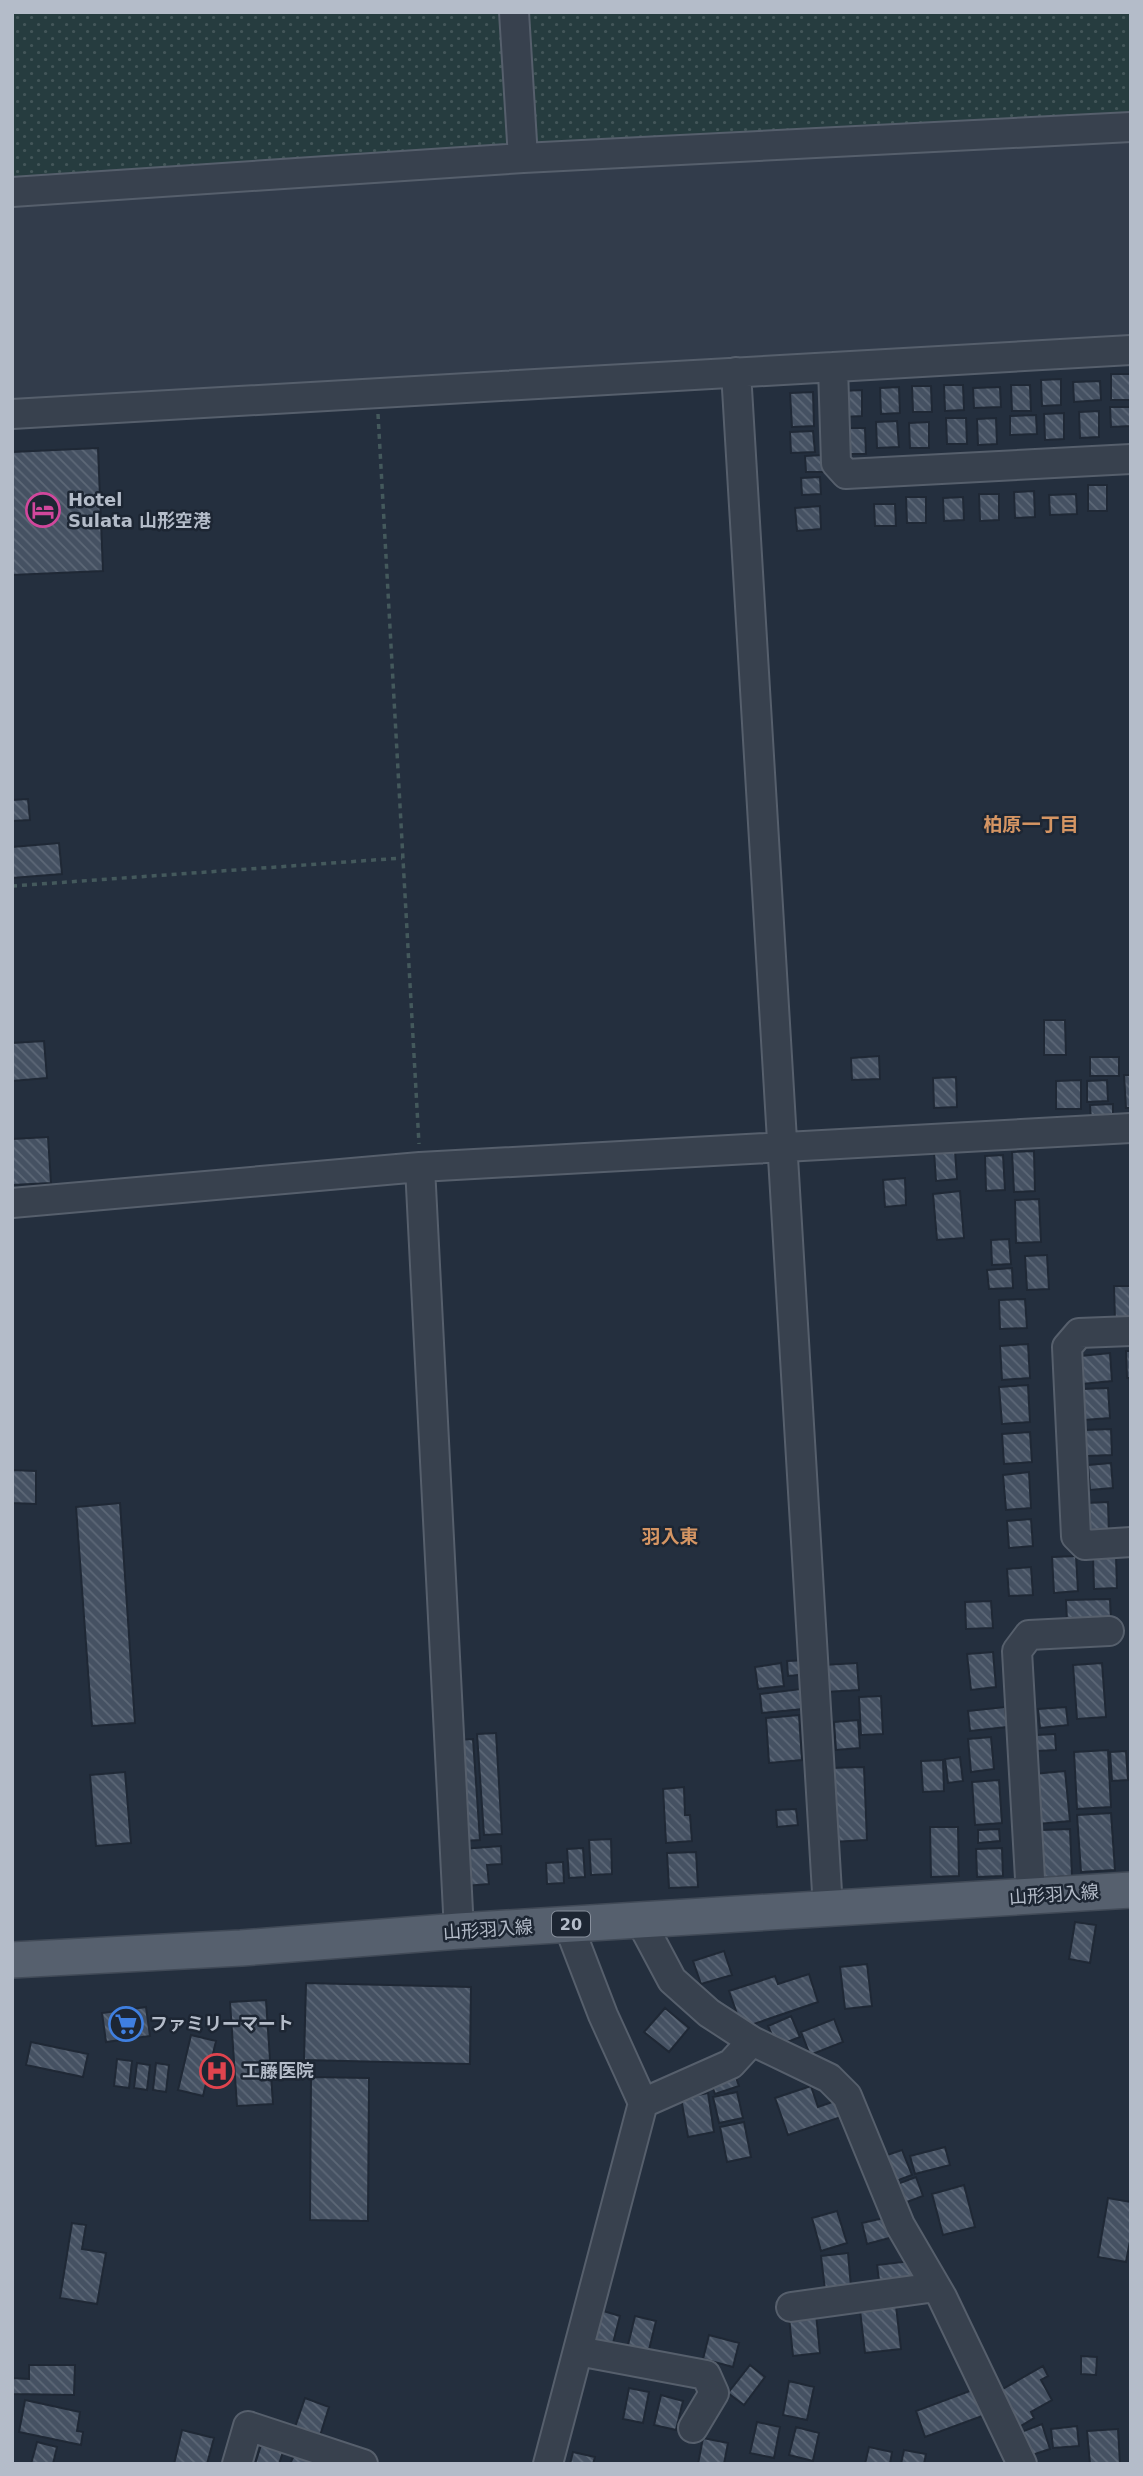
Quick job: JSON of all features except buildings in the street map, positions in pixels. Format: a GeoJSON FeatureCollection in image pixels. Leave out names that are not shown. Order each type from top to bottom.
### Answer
{"type":"FeatureCollection","features":[{"type":"Feature","properties":{"kind":"main road","name":"山形羽入線"},"geometry":{"type":"LineString","coordinates":[[12,1960],[241,1948],[459,1931],[1131,1890]]}},
{"type":"Feature","properties":{"kind":"street"},"geometry":{"type":"LineString","coordinates":[[514,12],[523,158]]}},
{"type":"Feature","properties":{"kind":"street"},"geometry":{"type":"LineString","coordinates":[[12,192],[523,158],[1131,127]]}},
{"type":"Feature","properties":{"kind":"street"},"geometry":{"type":"LineString","coordinates":[[12,414],[1131,350]]}},
{"type":"Feature","properties":{"kind":"street"},"geometry":{"type":"LineString","coordinates":[[833,367],[836,463],[846,474],[1131,459]]}},
{"type":"Feature","properties":{"kind":"street"},"geometry":{"type":"LineString","coordinates":[[736,372],[785,1147],[828,1909]]}},
{"type":"Feature","properties":{"kind":"street"},"geometry":{"type":"LineString","coordinates":[[12,1203],[420,1167],[1131,1128]]}},
{"type":"Feature","properties":{"kind":"street"},"geometry":{"type":"LineString","coordinates":[[420,1167],[459,1931]]}},
{"type":"Feature","properties":{"kind":"street"},"geometry":{"type":"LineString","coordinates":[[1131,1331],[1079,1333],[1067,1346],[1076,1536],[1085,1545],[1131,1542]]}},
{"type":"Feature","properties":{"kind":"street"},"geometry":{"type":"LineString","coordinates":[[1031,1896],[1017,1651],[1029,1635],[1109,1631]]}},
{"type":"Feature","properties":{"kind":"street"},"geometry":{"type":"LineString","coordinates":[[640,1920],[672,1980],[709,2013],[752,2041],[829,2078],[847,2096],[900,2225],[936,2287],[1023,2464]]}},
{"type":"Feature","properties":{"kind":"street"},"geometry":{"type":"LineString","coordinates":[[548,2464],[643,2103],[603,2015],[568,1924]]}},
{"type":"Feature","properties":{"kind":"street"},"geometry":{"type":"LineString","coordinates":[[643,2103],[731,2064],[752,2041]]}},
{"type":"Feature","properties":{"kind":"street"},"geometry":{"type":"LineString","coordinates":[[791,2307],[936,2287]]}},
{"type":"Feature","properties":{"kind":"street"},"geometry":{"type":"LineString","coordinates":[[578,2351],[706,2375],[714,2393],[693,2428]]}},
{"type":"Feature","properties":{"kind":"street"},"geometry":{"type":"LineString","coordinates":[[237,2464],[248,2426],[363,2464]]}},
{"type":"Feature","properties":{"kind":"path"},"geometry":{"type":"LineString","coordinates":[[377,392],[420,1167]]}},
{"type":"Feature","properties":{"kind":"path"},"geometry":{"type":"LineString","coordinates":[[12,886],[402,858]]}},
{"type":"Feature","properties":{"kind":"shaded area"},"geometry":{"type":"Polygon","coordinates":[[[12,12],[1131,12],[1131,342],[12,406],[12,12]]]}},
{"type":"Feature","properties":{"kind":"green space"},"geometry":{"type":"Polygon","coordinates":[[[12,12],[502,12],[507,150],[12,180],[12,12]]]}},
{"type":"Feature","properties":{"kind":"green space"},"geometry":{"type":"Polygon","coordinates":[[[521,12],[1131,12],[1131,115],[529,147],[521,12]]]}},
{"type":"Feature","properties":{"kind":"place","name":"Hotel Sulata 山形空港"},"geometry":{"type":"Point","coordinates":[43,510]}},
{"type":"Feature","properties":{"kind":"place","name":"ファミリーマート"},"geometry":{"type":"Point","coordinates":[126,2024]}},
{"type":"Feature","properties":{"kind":"place","name":"工藤医院"},"geometry":{"type":"Point","coordinates":[217,2071]}},
{"type":"Feature","properties":{"kind":"district","name":"柏原一丁目"},"geometry":{"type":"Point","coordinates":[1031,824]}},
{"type":"Feature","properties":{"kind":"district","name":"羽入東"},"geometry":{"type":"Point","coordinates":[670,1536]}}]}
